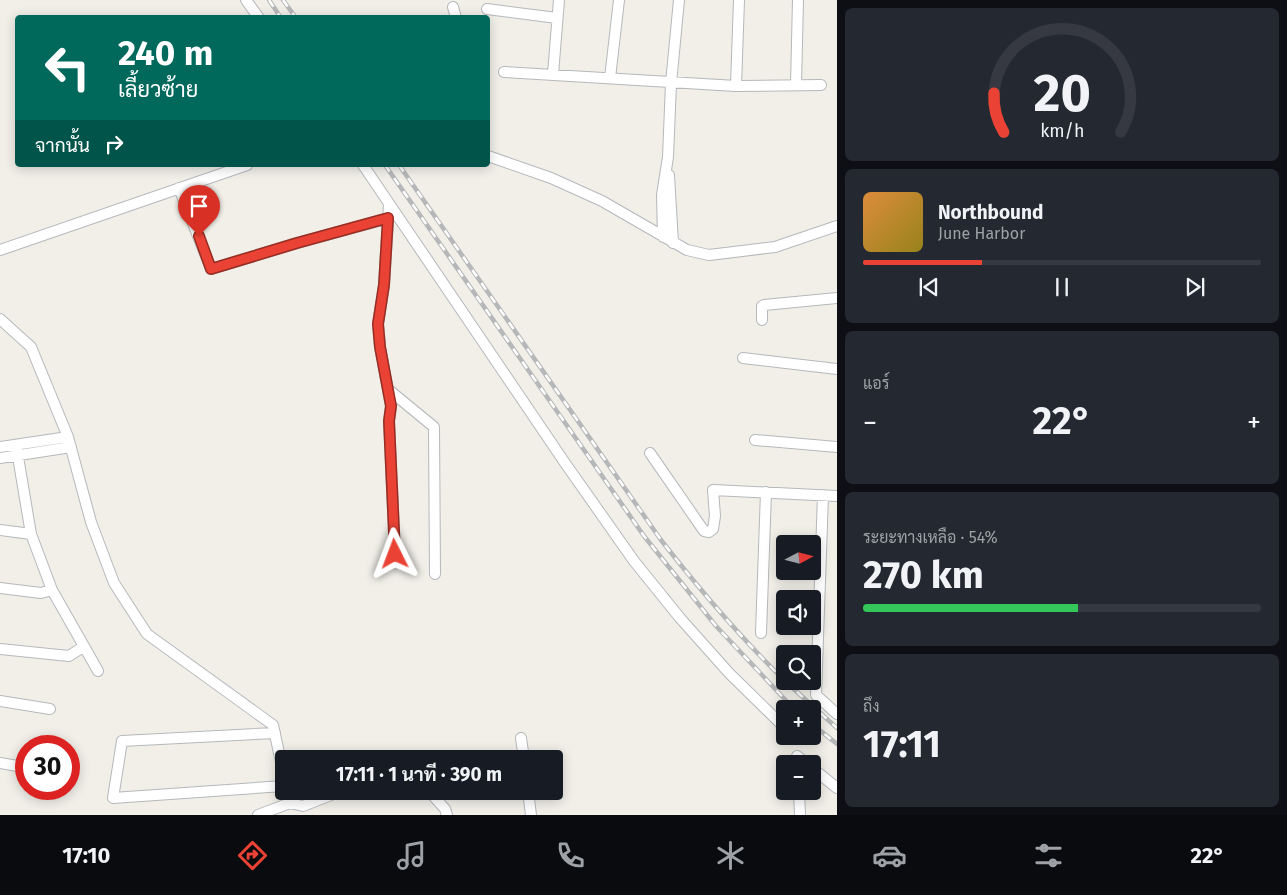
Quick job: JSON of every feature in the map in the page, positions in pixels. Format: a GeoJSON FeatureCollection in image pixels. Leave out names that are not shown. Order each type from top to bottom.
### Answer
{"type":"FeatureCollection","features":[{"type":"Feature","properties":{"kind":"street"},"geometry":{"type":"LineString","coordinates":[[246,0],[257,15]]}},
{"type":"Feature","properties":{"kind":"street"},"geometry":{"type":"LineString","coordinates":[[553,74],[559,0]]}},
{"type":"Feature","properties":{"kind":"street"},"geometry":{"type":"LineString","coordinates":[[610,78],[619,0]]}},
{"type":"Feature","properties":{"kind":"street"},"geometry":{"type":"LineString","coordinates":[[673,243],[668,157],[671,83],[679,0]]}},
{"type":"Feature","properties":{"kind":"street"},"geometry":{"type":"LineString","coordinates":[[736,86],[739,0]]}},
{"type":"Feature","properties":{"kind":"street"},"geometry":{"type":"LineString","coordinates":[[796,85],[798,0]]}},
{"type":"Feature","properties":{"kind":"street"},"geometry":{"type":"LineString","coordinates":[[453,7],[455,15]]}},
{"type":"Feature","properties":{"kind":"street"},"geometry":{"type":"LineString","coordinates":[[487,9],[557,18]]}},
{"type":"Feature","properties":{"kind":"street"},"geometry":{"type":"LineString","coordinates":[[504,72],[736,86],[821,85]]}},
{"type":"Feature","properties":{"kind":"street"},"geometry":{"type":"LineString","coordinates":[[490,157],[551,178],[602,200],[673,243],[687,250],[710,255],[775,247],[837,226]]}},
{"type":"Feature","properties":{"kind":"street"},"geometry":{"type":"LineString","coordinates":[[663,237],[662,195],[668,157]]}},
{"type":"Feature","properties":{"kind":"street"},"geometry":{"type":"LineString","coordinates":[[0,250],[241,167]]}},
{"type":"Feature","properties":{"kind":"street"},"geometry":{"type":"LineString","coordinates":[[364,167],[565,463],[634,561],[680,618],[729,673],[776,719]]}},
{"type":"Feature","properties":{"kind":"street"},"geometry":{"type":"LineString","coordinates":[[179,188],[211,269],[388,218]]}},
{"type":"Feature","properties":{"kind":"street"},"geometry":{"type":"LineString","coordinates":[[390,204],[384,285],[378,324],[380,347],[391,406],[389,421],[395,554]]}},
{"type":"Feature","properties":{"kind":"street"},"geometry":{"type":"LineString","coordinates":[[762,320],[762,306],[764,305],[837,298]]}},
{"type":"Feature","properties":{"kind":"street"},"geometry":{"type":"LineString","coordinates":[[0,319],[30,347],[70,442],[91,522],[114,583],[147,634],[273,725],[279,750]]}},
{"type":"Feature","properties":{"kind":"street"},"geometry":{"type":"LineString","coordinates":[[743,358],[837,369]]}},
{"type":"Feature","properties":{"kind":"street"},"geometry":{"type":"LineString","coordinates":[[389,390],[434,427],[435,574]]}},
{"type":"Feature","properties":{"kind":"street"},"geometry":{"type":"LineString","coordinates":[[755,440],[837,447]]}},
{"type":"Feature","properties":{"kind":"street"},"geometry":{"type":"LineString","coordinates":[[0,458],[17,450],[70,442]]}},
{"type":"Feature","properties":{"kind":"street"},"geometry":{"type":"LineString","coordinates":[[0,447],[17,450]]}},
{"type":"Feature","properties":{"kind":"street"},"geometry":{"type":"LineString","coordinates":[[17,450],[31,534],[52,590],[98,671]]}},
{"type":"Feature","properties":{"kind":"street"},"geometry":{"type":"LineString","coordinates":[[650,453],[704,531],[709,532],[713,528],[715,516],[714,490],[837,496]]}},
{"type":"Feature","properties":{"kind":"street"},"geometry":{"type":"LineString","coordinates":[[761,633],[766,492]]}},
{"type":"Feature","properties":{"kind":"street"},"geometry":{"type":"LineString","coordinates":[[823,495],[816,695],[837,714]]}},
{"type":"Feature","properties":{"kind":"street"},"geometry":{"type":"LineString","coordinates":[[0,530],[31,534]]}},
{"type":"Feature","properties":{"kind":"street"},"geometry":{"type":"LineString","coordinates":[[0,588],[41,593],[52,590]]}},
{"type":"Feature","properties":{"kind":"street"},"geometry":{"type":"LineString","coordinates":[[0,649],[69,656],[83,647]]}},
{"type":"Feature","properties":{"kind":"street"},"geometry":{"type":"LineString","coordinates":[[0,701],[50,708]]}},
{"type":"Feature","properties":{"kind":"street"},"geometry":{"type":"LineString","coordinates":[[275,733],[122,741],[113,798],[275,787]]}},
{"type":"Feature","properties":{"kind":"street"},"geometry":{"type":"LineString","coordinates":[[521,738],[523,750]]}},
{"type":"Feature","properties":{"kind":"street"},"geometry":{"type":"LineString","coordinates":[[0,763],[15,766]]}},
{"type":"Feature","properties":{"kind":"street"},"geometry":{"type":"LineString","coordinates":[[821,775],[837,788]]}},
{"type":"Feature","properties":{"kind":"street"},"geometry":{"type":"LineString","coordinates":[[258,815],[290,803],[304,806],[319,800]]}},
{"type":"Feature","properties":{"kind":"street"},"geometry":{"type":"LineString","coordinates":[[437,800],[445,809],[447,815]]}},
{"type":"Feature","properties":{"kind":"street"},"geometry":{"type":"LineString","coordinates":[[529,800],[531,815]]}},
{"type":"Feature","properties":{"kind":"street"},"geometry":{"type":"LineString","coordinates":[[799,800],[800,815]]}},
{"type":"Feature","properties":{"kind":"railway"},"geometry":{"type":"LineString","coordinates":[[269,0],[279,15]]}},
{"type":"Feature","properties":{"kind":"railway"},"geometry":{"type":"LineString","coordinates":[[283,0],[294,15]]}},
{"type":"Feature","properties":{"kind":"railway"},"geometry":{"type":"LineString","coordinates":[[386,167],[644,536],[716,626],[786,700]]}},
{"type":"Feature","properties":{"kind":"railway"},"geometry":{"type":"LineString","coordinates":[[400,167],[661,540],[721,613],[776,672]]}},
{"type":"Feature","properties":{"kind":"railway"},"geometry":{"type":"LineString","coordinates":[[795,690],[837,728]]}},
{"type":"Feature","properties":{"kind":"railway"},"geometry":{"type":"LineString","coordinates":[[821,731],[837,744]]}},
{"type":"Feature","properties":{"kind":"route"},"geometry":{"type":"LineString","coordinates":[[199,236],[211,269],[388,218],[384,285],[378,324],[380,347],[391,406],[389,421],[390,468],[395,554]]}}]}
